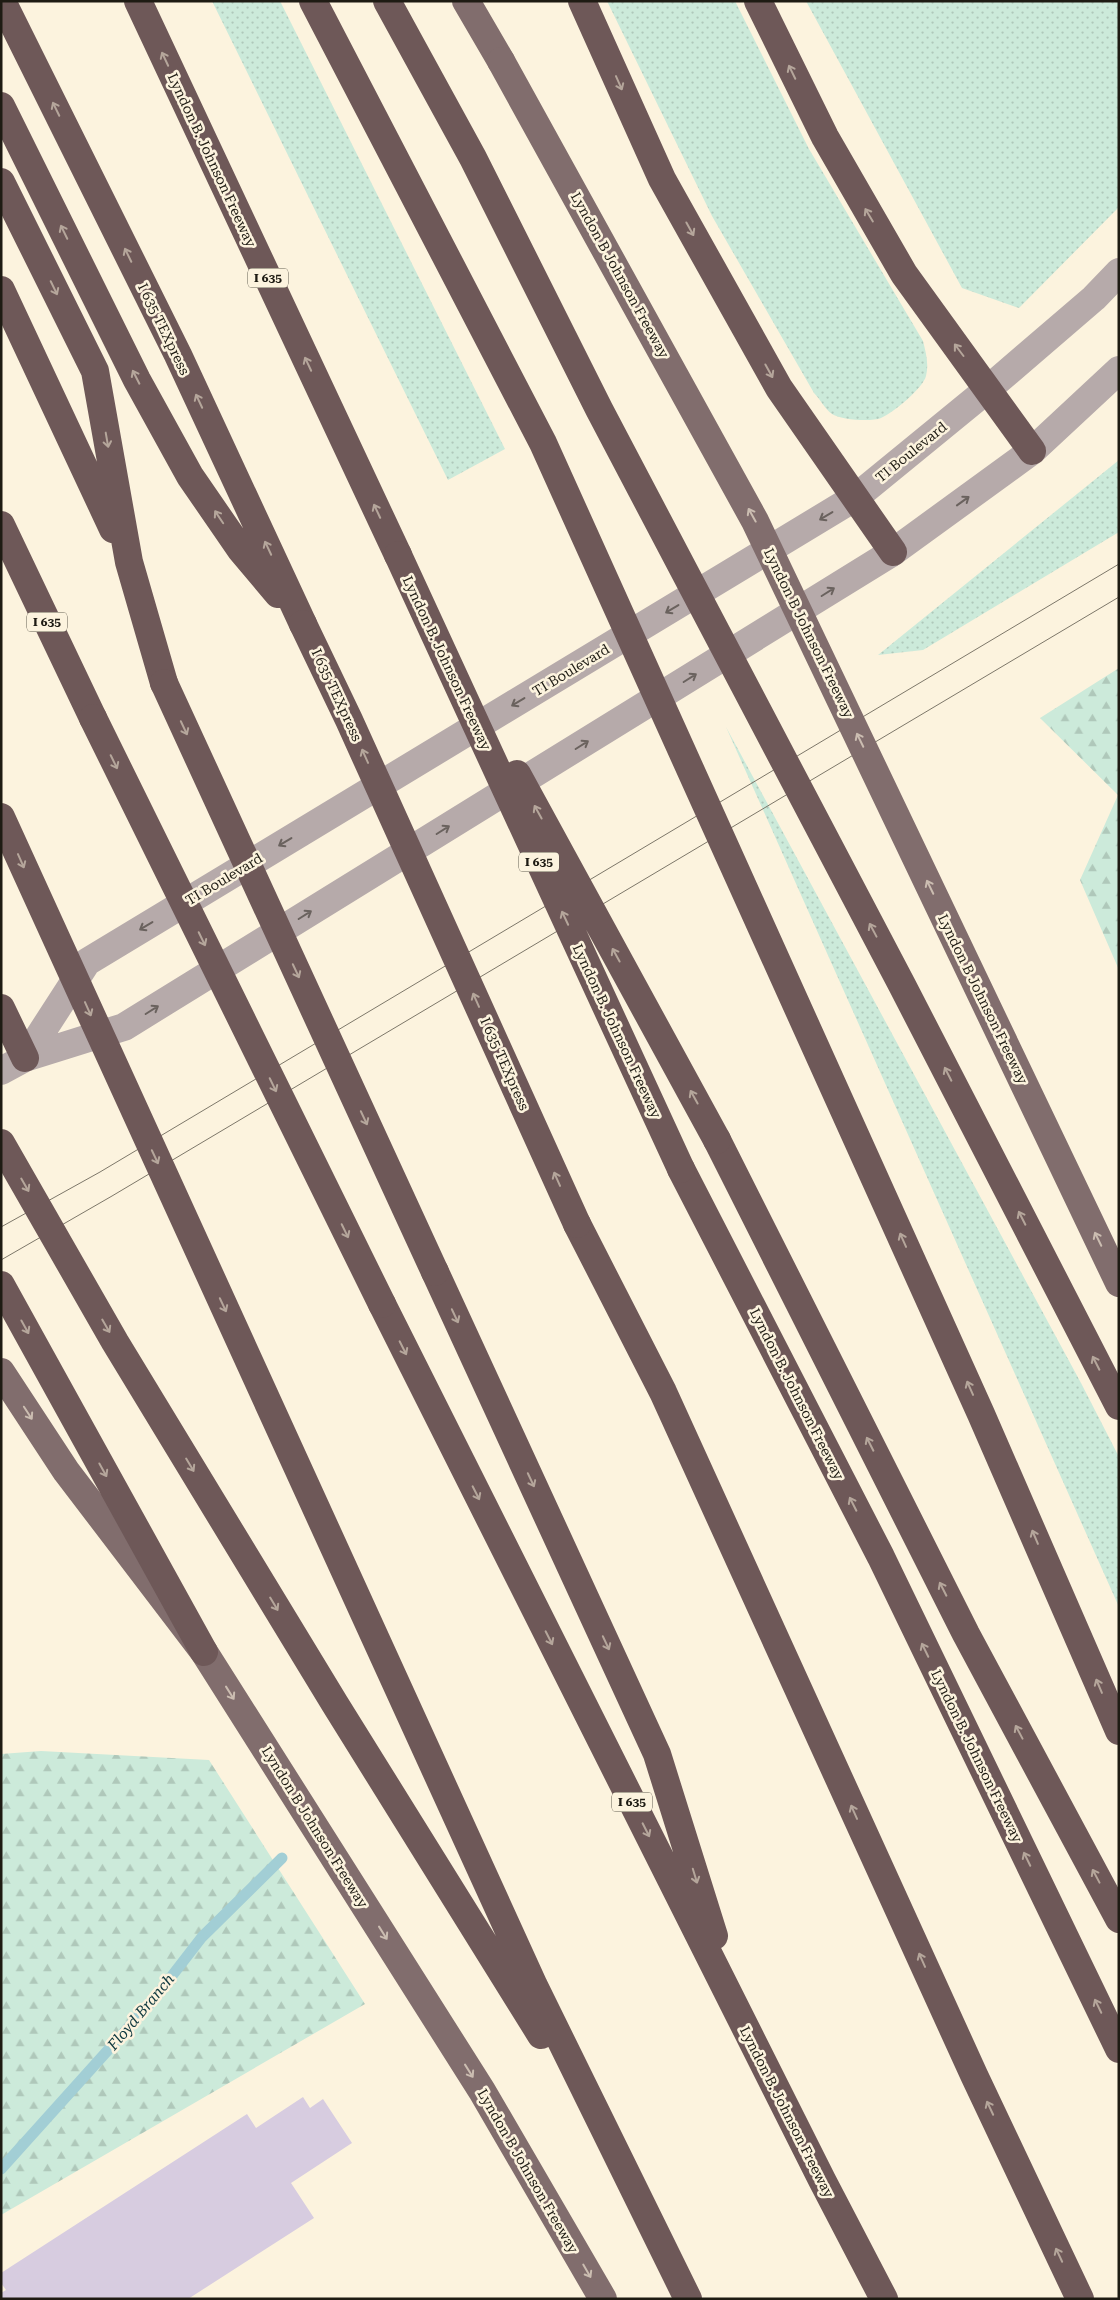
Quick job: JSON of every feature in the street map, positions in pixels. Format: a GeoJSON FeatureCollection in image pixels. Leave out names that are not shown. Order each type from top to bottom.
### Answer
{"type":"FeatureCollection","features":[{"type":"Feature","properties":{"kind":"highway","name":"I 635 TEXpress"},"geometry":{"type":"LineString","coordinates":[[2,1],[178,355],[353,729],[577,1224],[663,1392],[974,2075],[1080,2299]]}},
{"type":"Feature","properties":{"kind":"highway","name":"Lyndon B. Johnson Freeway"},"geometry":{"type":"LineString","coordinates":[[138,1],[398,555],[681,1169],[881,1557],[1119,2049]]}},
{"type":"Feature","properties":{"kind":"highway"},"geometry":{"type":"LineString","coordinates":[[313,1],[543,443],[969,1387],[1119,1731]]}},
{"type":"Feature","properties":{"kind":"highway"},"geometry":{"type":"LineString","coordinates":[[387,1],[472,158],[599,408],[902,985],[1119,1406]]}},
{"type":"Feature","properties":{"kind":"highway"},"geometry":{"type":"LineString","coordinates":[[582,1],[662,179],[779,388],[893,552]]}},
{"type":"Feature","properties":{"kind":"highway"},"geometry":{"type":"LineString","coordinates":[[758,1],[825,137],[904,274],[1032,451]]}},
{"type":"Feature","properties":{"kind":"highway"},"geometry":{"type":"LineString","coordinates":[[1,106],[137,380],[190,476],[241,550],[303,624]]}},
{"type":"Feature","properties":{"kind":"highway"},"geometry":{"type":"LineString","coordinates":[[1,182],[95,371],[129,562],[164,683],[657,1754],[737,2012]]}},
{"type":"Feature","properties":{"kind":"highway"},"geometry":{"type":"LineString","coordinates":[[1,290],[129,562]]}},
{"type":"Feature","properties":{"kind":"highway","name":"Lyndon B. Johnson Freeway"},"geometry":{"type":"LineString","coordinates":[[1,525],[92,718],[382,1304],[737,2012],[884,2299]]}},
{"type":"Feature","properties":{"kind":"highway"},"geometry":{"type":"LineString","coordinates":[[398,555],[717,1140],[966,1634],[1119,1919]]}},
{"type":"Feature","properties":{"kind":"highway"},"geometry":{"type":"LineString","coordinates":[[1,817],[534,1986],[688,2299]]}},
{"type":"Feature","properties":{"kind":"highway"},"geometry":{"type":"LineString","coordinates":[[1,1008],[25,1058]]}},
{"type":"Feature","properties":{"kind":"highway"},"geometry":{"type":"LineString","coordinates":[[1,1143],[115,1342],[335,1704],[706,2299]]}},
{"type":"Feature","properties":{"kind":"highway"},"geometry":{"type":"LineString","coordinates":[[1,1285],[204,1652]]}},
{"type":"Feature","properties":{"kind":"main road","name":"Lyndon B Johnson Freeway"},"geometry":{"type":"LineString","coordinates":[[466,1],[755,521],[1119,1283]]}},
{"type":"Feature","properties":{"kind":"main road","name":"Lyndon B Johnson Freeway"},"geometry":{"type":"LineString","coordinates":[[1,1372],[66,1471],[204,1652],[482,2091],[602,2299]]}},
{"type":"Feature","properties":{"kind":"street","name":"TI Boulevard"},"geometry":{"type":"LineString","coordinates":[[25,1058],[87,962],[856,497],[988,389],[1094,298],[1119,272]]}},
{"type":"Feature","properties":{"kind":"street","name":"TI Boulevard"},"geometry":{"type":"LineString","coordinates":[[1,1071],[25,1058],[124,1026],[893,552],[1032,451],[1119,370]]}},
{"type":"Feature","properties":{"kind":"green space"},"geometry":{"type":"Polygon","coordinates":[[[212,1],[280,1],[505,449],[448,480],[212,1]]]}},
{"type":"Feature","properties":{"kind":"green space"},"geometry":{"type":"Polygon","coordinates":[[[607,1],[735,1],[809,149],[923,341],[927,363],[924,381],[907,400],[893,411],[881,418],[871,420],[842,418],[829,412],[814,393],[712,216],[607,1]]]}},
{"type":"Feature","properties":{"kind":"green space"},"geometry":{"type":"Polygon","coordinates":[[[806,1],[1119,1],[1119,207],[1019,308],[962,288],[806,1]]]}},
{"type":"Feature","properties":{"kind":"green space"},"geometry":{"type":"Polygon","coordinates":[[[1119,460],[1119,532],[923,650],[878,655],[1119,460]]]}},
{"type":"Feature","properties":{"kind":"green space"},"geometry":{"type":"Polygon","coordinates":[[[1119,668],[1119,970],[1080,880],[1118,795],[1040,718],[1119,668]]]}},
{"type":"Feature","properties":{"kind":"green space"},"geometry":{"type":"Polygon","coordinates":[[[726,727],[1081,1383],[1119,1457],[1119,1607],[726,727]]]}},
{"type":"Feature","properties":{"kind":"green space"},"geometry":{"type":"Polygon","coordinates":[[[41,1751],[209,1760],[365,2004],[1,2215],[1,1754],[41,1751]]]}},
{"type":"Feature","properties":{"kind":"building"},"geometry":{"type":"Polygon","coordinates":[[[303,2097],[310,2108],[323,2099],[352,2143],[291,2183],[314,2218],[188,2299],[1,2299],[1,2293],[6,2290],[1,2283],[1,2273],[247,2114],[256,2128],[303,2097]]]}},
{"type":"Feature","properties":{"kind":"waterway","name":"Floyd Branch"},"geometry":{"type":"LineString","coordinates":[[1,2169],[154,1999],[202,1937],[282,1858]]}},
{"type":"Feature","properties":{"kind":"tram line"},"geometry":{"type":"LineString","coordinates":[[1,1227],[100,1172],[1119,564]]}},
{"type":"Feature","properties":{"kind":"tram line"},"geometry":{"type":"LineString","coordinates":[[1,1260],[112,1196],[1119,597]]}}]}
